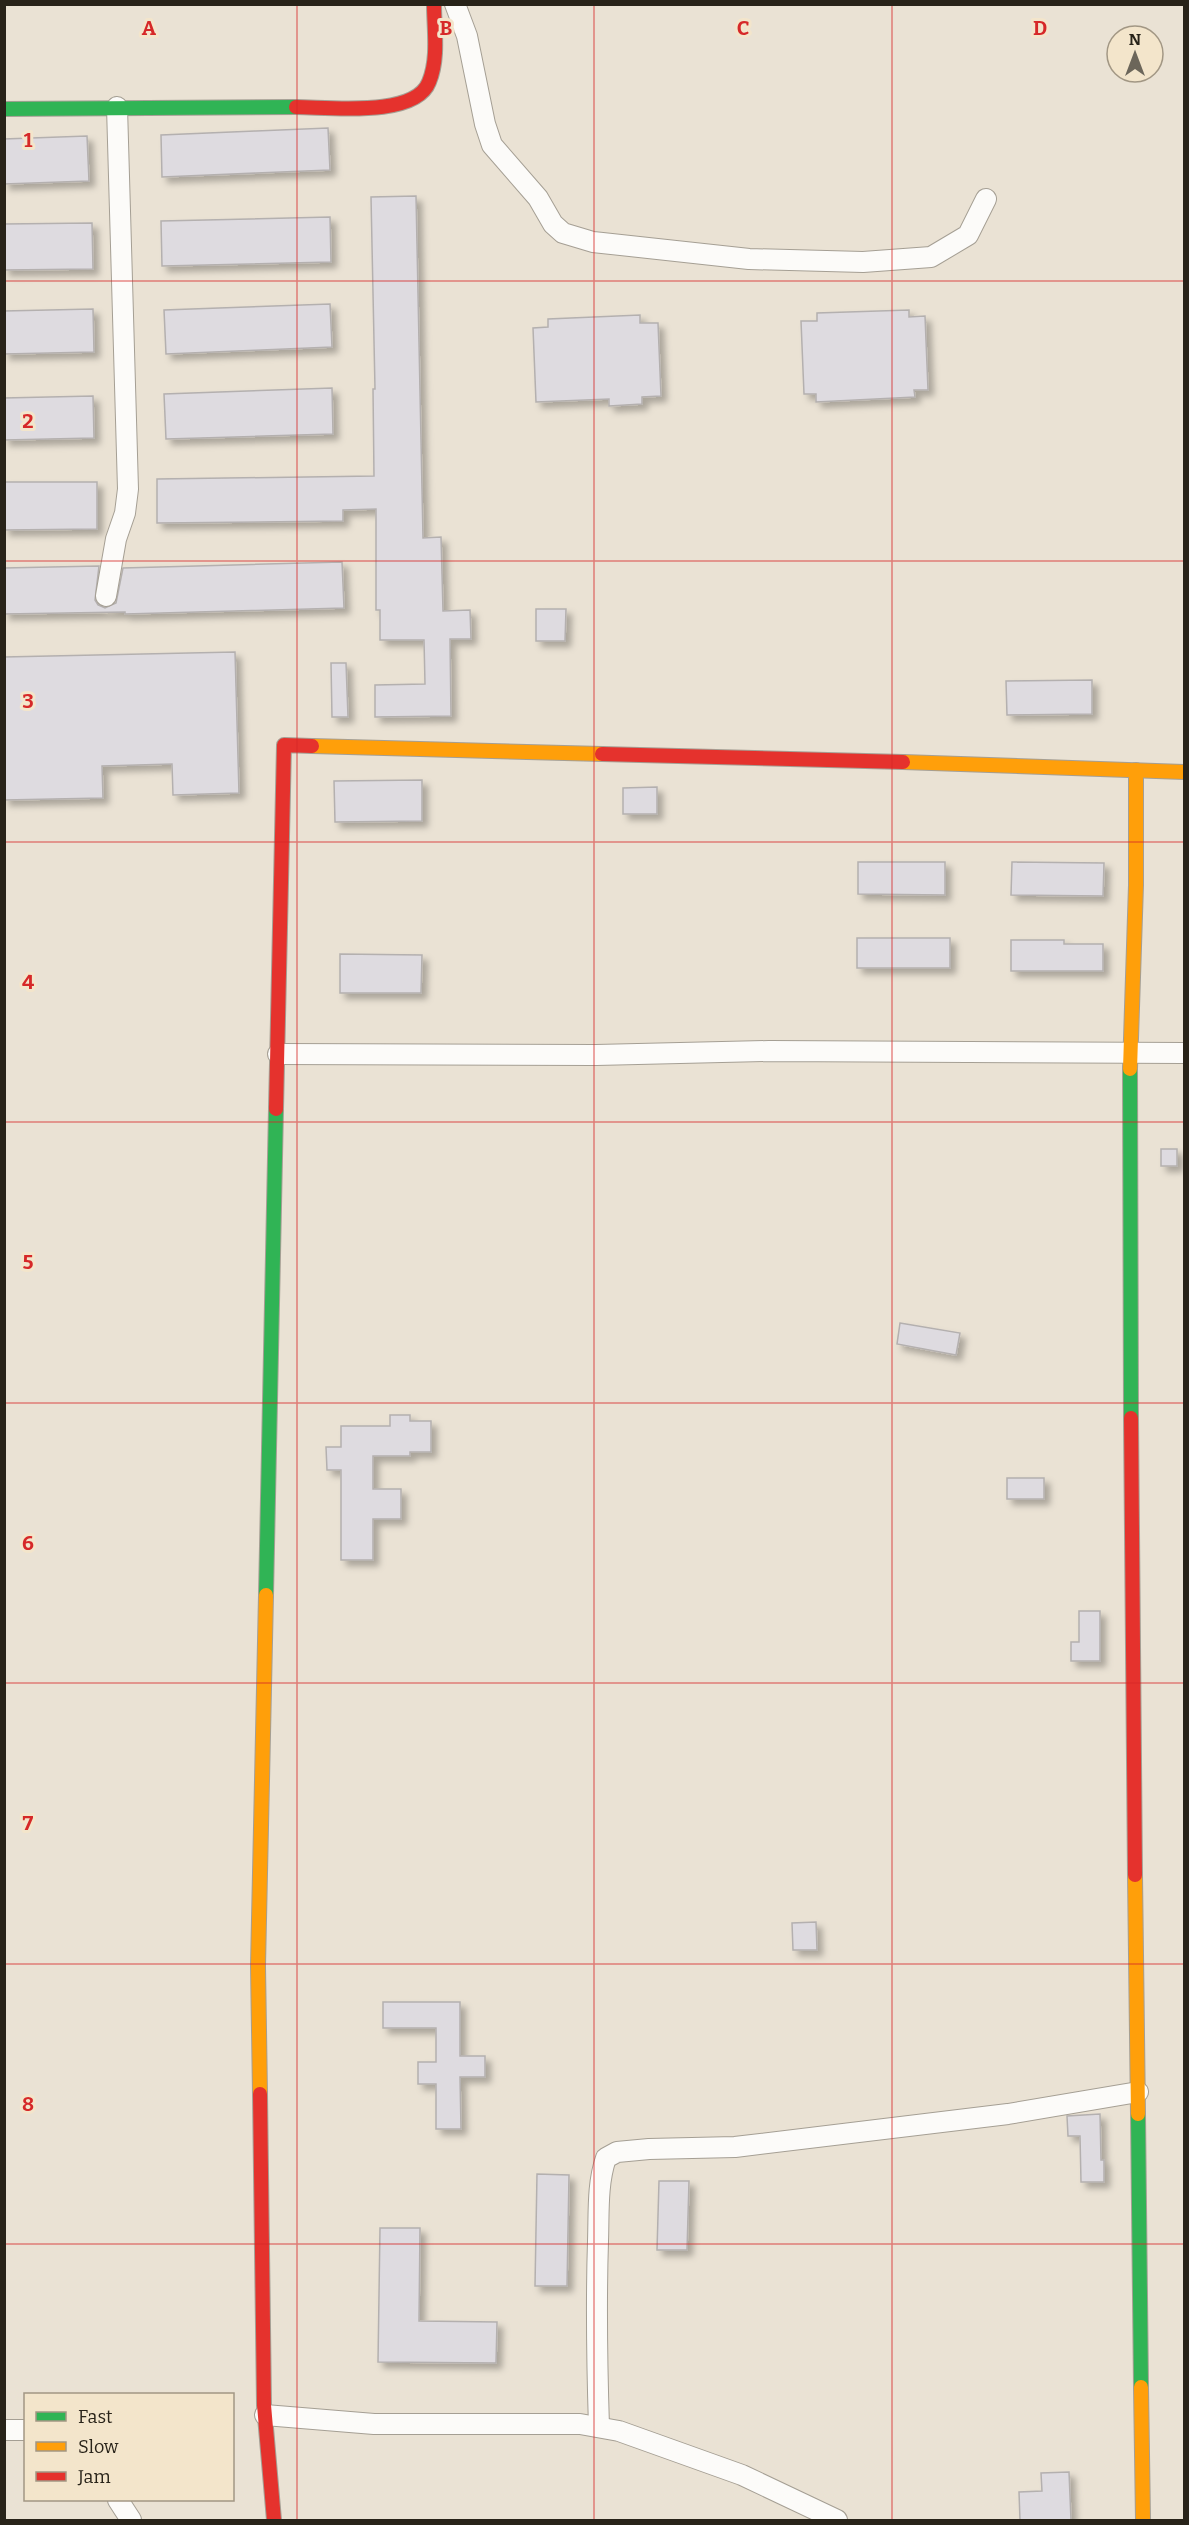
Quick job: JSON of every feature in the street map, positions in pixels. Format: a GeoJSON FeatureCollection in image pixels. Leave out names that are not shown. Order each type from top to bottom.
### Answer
{"type":"FeatureCollection","features":[{"type":"Feature","properties":{"kind":"street"},"geometry":{"type":"LineString","coordinates":[[4,109],[386,107],[410,100],[425,90],[434,63],[434,4]]}},
{"type":"Feature","properties":{"kind":"street"},"geometry":{"type":"LineString","coordinates":[[455,4],[467,36],[485,124],[492,145],[538,198],[553,224],[563,233],[593,242],[749,259],[863,262],[931,257],[968,235],[986,199]]}},
{"type":"Feature","properties":{"kind":"street"},"geometry":{"type":"LineString","coordinates":[[106,596],[116,539],[125,513],[128,489],[117,107]]}},
{"type":"Feature","properties":{"kind":"street"},"geometry":{"type":"LineString","coordinates":[[274,2520],[264,2415],[258,1966],[284,745],[1185,772]]}},
{"type":"Feature","properties":{"kind":"street"},"geometry":{"type":"LineString","coordinates":[[1136,770],[1136,885],[1130,1054],[1143,2520]]}},
{"type":"Feature","properties":{"kind":"street"},"geometry":{"type":"LineString","coordinates":[[278,1054],[596,1055],[769,1051],[1185,1053]]}},
{"type":"Feature","properties":{"kind":"street"},"geometry":{"type":"LineString","coordinates":[[599,2427],[596,2326],[600,2202],[606,2158],[617,2152],[735,2147],[1008,2114],[1138,2092]]}},
{"type":"Feature","properties":{"kind":"street"},"geometry":{"type":"LineString","coordinates":[[264,2415],[374,2424],[580,2424],[599,2427],[619,2431],[742,2475],[837,2520]]}},
{"type":"Feature","properties":{"kind":"street"},"geometry":{"type":"LineString","coordinates":[[4,2430],[24,2430]]}},
{"type":"Feature","properties":{"kind":"street"},"geometry":{"type":"LineString","coordinates":[[119,2501],[131,2520]]}},
{"type":"Feature","properties":{"kind":"building"},"geometry":{"type":"Polygon","coordinates":[[[328,128],[330,170],[162,177],[161,135],[328,128]]]}},
{"type":"Feature","properties":{"kind":"building"},"geometry":{"type":"Polygon","coordinates":[[[87,136],[89,181],[4,184],[4,139],[87,136]]]}},
{"type":"Feature","properties":{"kind":"building"},"geometry":{"type":"Polygon","coordinates":[[[416,196],[423,538],[441,537],[443,611],[470,610],[471,639],[450,639],[451,716],[375,717],[375,685],[425,684],[424,640],[380,640],[380,610],[376,610],[376,509],[343,510],[343,521],[157,523],[157,479],[374,476],[373,389],[375,389],[371,197],[416,196]]]}},
{"type":"Feature","properties":{"kind":"building"},"geometry":{"type":"Polygon","coordinates":[[[330,217],[331,262],[162,266],[161,221],[330,217]]]}},
{"type":"Feature","properties":{"kind":"building"},"geometry":{"type":"Polygon","coordinates":[[[92,223],[93,269],[4,270],[4,224],[92,223]]]}},
{"type":"Feature","properties":{"kind":"building"},"geometry":{"type":"Polygon","coordinates":[[[330,304],[332,347],[166,354],[164,310],[330,304]]]}},
{"type":"Feature","properties":{"kind":"building"},"geometry":{"type":"Polygon","coordinates":[[[93,309],[94,352],[4,354],[4,311],[93,309]]]}},
{"type":"Feature","properties":{"kind":"building"},"geometry":{"type":"Polygon","coordinates":[[[909,310],[909,317],[925,316],[928,390],[914,390],[915,397],[816,402],[816,394],[804,394],[801,321],[817,321],[817,313],[909,310]]]}},
{"type":"Feature","properties":{"kind":"building"},"geometry":{"type":"Polygon","coordinates":[[[640,315],[640,323],[658,323],[661,396],[642,397],[642,404],[609,406],[609,399],[536,402],[533,328],[548,327],[548,319],[640,315]]]}},
{"type":"Feature","properties":{"kind":"building"},"geometry":{"type":"Polygon","coordinates":[[[332,388],[333,434],[166,439],[164,394],[332,388]]]}},
{"type":"Feature","properties":{"kind":"building"},"geometry":{"type":"Polygon","coordinates":[[[93,396],[94,438],[4,440],[4,398],[93,396]]]}},
{"type":"Feature","properties":{"kind":"building"},"geometry":{"type":"Polygon","coordinates":[[[4,482],[97,482],[97,529],[4,530],[4,482]]]}},
{"type":"Feature","properties":{"kind":"building"},"geometry":{"type":"Polygon","coordinates":[[[342,562],[344,608],[125,614],[125,612],[4,614],[4,568],[99,566],[95,600],[98,605],[105,608],[116,603],[123,568],[342,562]]]}},
{"type":"Feature","properties":{"kind":"building"},"geometry":{"type":"Polygon","coordinates":[[[536,609],[566,609],[565,641],[536,641],[536,609]]]}},
{"type":"Feature","properties":{"kind":"building"},"geometry":{"type":"Polygon","coordinates":[[[235,652],[239,793],[173,795],[172,764],[102,766],[103,798],[4,800],[4,657],[235,652]]]}},
{"type":"Feature","properties":{"kind":"building"},"geometry":{"type":"Polygon","coordinates":[[[331,663],[346,663],[348,717],[332,717],[331,663]]]}},
{"type":"Feature","properties":{"kind":"building"},"geometry":{"type":"Polygon","coordinates":[[[1092,680],[1092,714],[1007,715],[1006,681],[1092,680]]]}},
{"type":"Feature","properties":{"kind":"building"},"geometry":{"type":"Polygon","coordinates":[[[422,780],[422,821],[335,822],[334,781],[422,780]]]}},
{"type":"Feature","properties":{"kind":"building"},"geometry":{"type":"Polygon","coordinates":[[[657,787],[657,814],[623,814],[623,788],[657,787]]]}},
{"type":"Feature","properties":{"kind":"building"},"geometry":{"type":"Polygon","coordinates":[[[858,862],[945,862],[945,895],[858,894],[858,862]]]}},
{"type":"Feature","properties":{"kind":"building"},"geometry":{"type":"Polygon","coordinates":[[[1012,862],[1104,863],[1103,896],[1011,895],[1012,862]]]}},
{"type":"Feature","properties":{"kind":"building"},"geometry":{"type":"Polygon","coordinates":[[[857,938],[950,938],[950,968],[857,968],[857,938]]]}},
{"type":"Feature","properties":{"kind":"building"},"geometry":{"type":"Polygon","coordinates":[[[1011,940],[1064,940],[1064,944],[1103,944],[1103,971],[1011,971],[1011,940]]]}},
{"type":"Feature","properties":{"kind":"building"},"geometry":{"type":"Polygon","coordinates":[[[340,954],[422,955],[421,993],[340,993],[340,954]]]}},
{"type":"Feature","properties":{"kind":"building"},"geometry":{"type":"Polygon","coordinates":[[[1161,1149],[1177,1149],[1177,1166],[1161,1166],[1161,1149]]]}},
{"type":"Feature","properties":{"kind":"building"},"geometry":{"type":"Polygon","coordinates":[[[900,1323],[960,1333],[956,1355],[897,1344],[900,1323]]]}},
{"type":"Feature","properties":{"kind":"building"},"geometry":{"type":"Polygon","coordinates":[[[390,1415],[410,1415],[410,1421],[431,1421],[431,1452],[410,1452],[410,1456],[373,1456],[373,1489],[401,1489],[401,1519],[373,1519],[373,1560],[341,1560],[341,1470],[327,1470],[326,1447],[341,1447],[341,1426],[390,1426],[390,1415]]]}},
{"type":"Feature","properties":{"kind":"building"},"geometry":{"type":"Polygon","coordinates":[[[1007,1478],[1044,1478],[1044,1499],[1007,1499],[1007,1478]]]}},
{"type":"Feature","properties":{"kind":"building"},"geometry":{"type":"Polygon","coordinates":[[[1079,1611],[1100,1611],[1100,1661],[1071,1661],[1071,1642],[1079,1642],[1079,1611]]]}},
{"type":"Feature","properties":{"kind":"building"},"geometry":{"type":"Polygon","coordinates":[[[816,1922],[817,1950],[793,1950],[792,1923],[816,1922]]]}},
{"type":"Feature","properties":{"kind":"building"},"geometry":{"type":"Polygon","coordinates":[[[383,2002],[460,2002],[460,2056],[485,2056],[485,2077],[460,2077],[461,2129],[436,2129],[436,2084],[418,2084],[418,2062],[436,2062],[436,2028],[383,2028],[383,2002]]]}},
{"type":"Feature","properties":{"kind":"building"},"geometry":{"type":"Polygon","coordinates":[[[1100,2114],[1104,2182],[1081,2182],[1080,2136],[1068,2136],[1067,2116],[1100,2114]]]}},
{"type":"Feature","properties":{"kind":"building"},"geometry":{"type":"Polygon","coordinates":[[[537,2174],[569,2175],[567,2286],[535,2286],[537,2174]]]}},
{"type":"Feature","properties":{"kind":"building"},"geometry":{"type":"Polygon","coordinates":[[[659,2181],[689,2181],[687,2250],[657,2250],[659,2181]]]}},
{"type":"Feature","properties":{"kind":"building"},"geometry":{"type":"Polygon","coordinates":[[[380,2228],[420,2228],[419,2321],[497,2322],[496,2363],[378,2362],[380,2228]]]}},
{"type":"Feature","properties":{"kind":"building"},"geometry":{"type":"Polygon","coordinates":[[[1069,2472],[1071,2520],[1020,2520],[1019,2492],[1042,2491],[1041,2473],[1069,2472]]]}},
{"type":"Feature","properties":{"kind":"traffic: fast"},"geometry":{"type":"LineString","coordinates":[[4,109],[296,107]]}},
{"type":"Feature","properties":{"kind":"traffic: fast"},"geometry":{"type":"LineString","coordinates":[[1130,1069],[1131,1418]]}},
{"type":"Feature","properties":{"kind":"traffic: fast"},"geometry":{"type":"LineString","coordinates":[[266,1595],[276,1109]]}},
{"type":"Feature","properties":{"kind":"traffic: fast"},"geometry":{"type":"LineString","coordinates":[[1138,2114],[1141,2387]]}},
{"type":"Feature","properties":{"kind":"traffic: slow"},"geometry":{"type":"LineString","coordinates":[[312,746],[602,754]]}},
{"type":"Feature","properties":{"kind":"traffic: slow"},"geometry":{"type":"LineString","coordinates":[[903,762],[1184,772]]}},
{"type":"Feature","properties":{"kind":"traffic: slow"},"geometry":{"type":"LineString","coordinates":[[1130,1069],[1136,885],[1136,770]]}},
{"type":"Feature","properties":{"kind":"traffic: slow"},"geometry":{"type":"LineString","coordinates":[[260,2094],[258,1966],[266,1595]]}},
{"type":"Feature","properties":{"kind":"traffic: slow"},"geometry":{"type":"LineString","coordinates":[[1135,1875],[1138,2114]]}},
{"type":"Feature","properties":{"kind":"traffic: slow"},"geometry":{"type":"LineString","coordinates":[[1141,2387],[1143,2520]]}},
{"type":"Feature","properties":{"kind":"traffic: jam"},"geometry":{"type":"LineString","coordinates":[[296,107],[349,109],[389,106],[407,101],[421,93],[429,82],[434,63],[434,4]]}},
{"type":"Feature","properties":{"kind":"traffic: jam"},"geometry":{"type":"LineString","coordinates":[[276,1109],[284,745],[312,746]]}},
{"type":"Feature","properties":{"kind":"traffic: jam"},"geometry":{"type":"LineString","coordinates":[[602,754],[903,762]]}},
{"type":"Feature","properties":{"kind":"traffic: jam"},"geometry":{"type":"LineString","coordinates":[[1131,1418],[1135,1875]]}},
{"type":"Feature","properties":{"kind":"traffic: jam"},"geometry":{"type":"LineString","coordinates":[[260,2094],[264,2405],[274,2520]]}}]}
